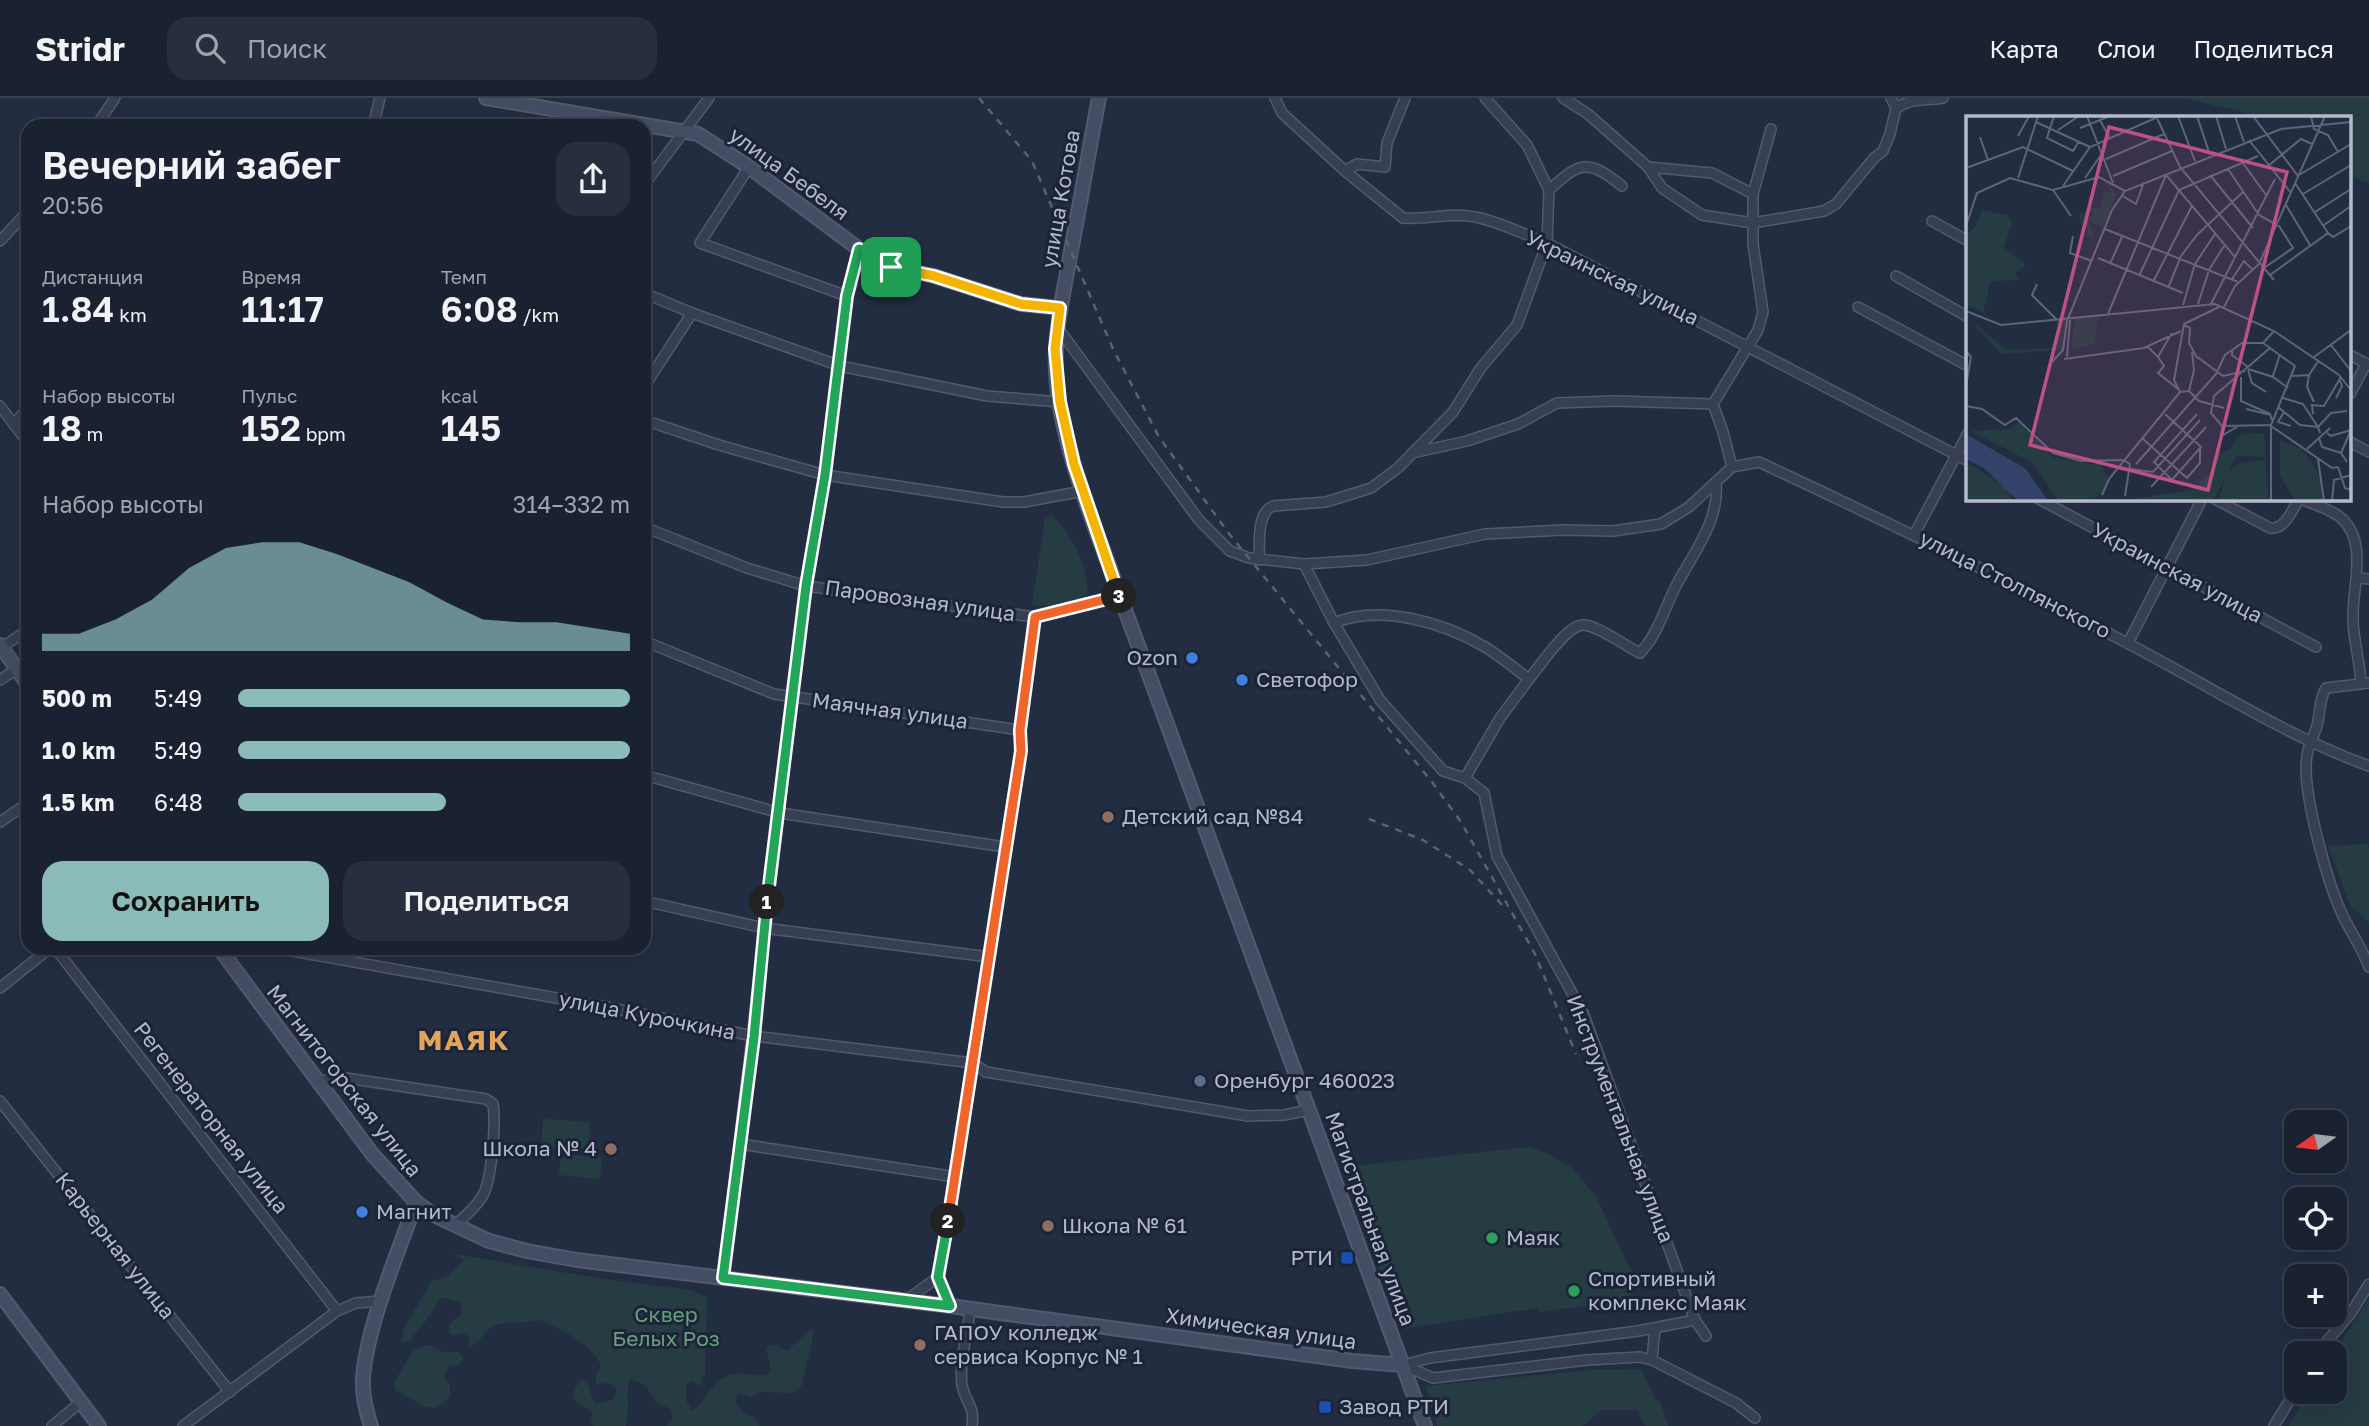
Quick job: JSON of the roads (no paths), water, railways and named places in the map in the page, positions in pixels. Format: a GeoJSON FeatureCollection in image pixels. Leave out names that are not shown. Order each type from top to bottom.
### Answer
{"type":"FeatureCollection","features":[{"type":"Feature","properties":{"kind":"street"},"geometry":{"type":"LineString","coordinates":[[101,119],[115,98]]}},
{"type":"Feature","properties":{"kind":"street"},"geometry":{"type":"LineString","coordinates":[[375,119],[380,98]]}},
{"type":"Feature","properties":{"kind":"street","name":"улица Бебеля"},"geometry":{"type":"LineString","coordinates":[[486,98],[612,119]]}},
{"type":"Feature","properties":{"kind":"street"},"geometry":{"type":"LineString","coordinates":[[651,176],[709,98]]}},
{"type":"Feature","properties":{"kind":"street","name":"улица Котова"},"geometry":{"type":"LineString","coordinates":[[1060,308],[1099,98]]}},
{"type":"Feature","properties":{"kind":"street","name":"Украинская улица"},"geometry":{"type":"LineString","coordinates":[[1275,98],[1282,113],[1345,171],[1403,218],[1414,219],[1429,215],[1474,217],[1547,243],[1966,460]]}},
{"type":"Feature","properties":{"kind":"street"},"geometry":{"type":"LineString","coordinates":[[1345,171],[1357,164],[1385,167],[1387,143],[1405,98]]}},
{"type":"Feature","properties":{"kind":"street"},"geometry":{"type":"LineString","coordinates":[[1259,560],[1263,516],[1267,508],[1326,502],[1371,488],[1398,468],[1453,412],[1480,369],[1517,325],[1547,243],[1549,190],[1527,145],[1485,98]]}},
{"type":"Feature","properties":{"kind":"street"},"geometry":{"type":"LineString","coordinates":[[1563,98],[1588,114],[1648,167],[1662,188],[1702,215],[1753,223],[1824,211],[1836,204],[1883,151],[1896,108],[1891,98]]}},
{"type":"Feature","properties":{"kind":"street"},"geometry":{"type":"LineString","coordinates":[[1896,108],[1907,101],[1922,102],[1943,98]]}},
{"type":"Feature","properties":{"kind":"street","name":"улица Бебеля"},"geometry":{"type":"LineString","coordinates":[[651,126],[698,134],[713,142],[859,249],[891,267],[934,276],[1021,304],[1060,308]]}},
{"type":"Feature","properties":{"kind":"street"},"geometry":{"type":"LineString","coordinates":[[1713,404],[1758,330],[1763,312],[1762,293],[1756,275],[1753,194],[1771,129]]}},
{"type":"Feature","properties":{"kind":"street"},"geometry":{"type":"LineString","coordinates":[[1549,190],[1572,170],[1581,166],[1608,175],[1622,186]]}},
{"type":"Feature","properties":{"kind":"street"},"geometry":{"type":"LineString","coordinates":[[750,167],[700,243],[847,296]]}},
{"type":"Feature","properties":{"kind":"street"},"geometry":{"type":"LineString","coordinates":[[1648,167],[1712,173],[1753,194]]}},
{"type":"Feature","properties":{"kind":"street"},"geometry":{"type":"LineString","coordinates":[[0,241],[21,218]]}},
{"type":"Feature","properties":{"kind":"street"},"geometry":{"type":"LineString","coordinates":[[1932,221],[1966,240]]}},
{"type":"Feature","properties":{"kind":"street"},"geometry":{"type":"LineString","coordinates":[[723,1278],[806,586],[825,475],[847,296],[859,249]]}},
{"type":"Feature","properties":{"kind":"street"},"geometry":{"type":"LineString","coordinates":[[1896,276],[1966,316]]}},
{"type":"Feature","properties":{"kind":"street"},"geometry":{"type":"LineString","coordinates":[[651,296],[840,366],[986,396],[1060,402]]}},
{"type":"Feature","properties":{"kind":"street"},"geometry":{"type":"LineString","coordinates":[[1858,307],[1966,365]]}},
{"type":"Feature","properties":{"kind":"street","name":"Магистральная улица"},"geometry":{"type":"LineString","coordinates":[[1060,308],[1056,362],[1060,402],[1083,491],[1119,596],[1425,1426]]}},
{"type":"Feature","properties":{"kind":"street"},"geometry":{"type":"LineString","coordinates":[[651,376],[692,313]]}},
{"type":"Feature","properties":{"kind":"street"},"geometry":{"type":"LineString","coordinates":[[1058,328],[1199,520],[1230,551],[1259,560],[1304,564],[1367,560],[1485,534],[1563,530],[1613,531],[1661,524],[1689,507],[1732,467],[1713,404]]}},
{"type":"Feature","properties":{"kind":"street"},"geometry":{"type":"LineString","coordinates":[[2352,356],[2368,365],[2352,391]]}},
{"type":"Feature","properties":{"kind":"street"},"geometry":{"type":"LineString","coordinates":[[1411,453],[1467,441],[1518,424],[1557,403],[1615,401],[1713,404]]}},
{"type":"Feature","properties":{"kind":"street"},"geometry":{"type":"LineString","coordinates":[[0,406],[21,434]]}},
{"type":"Feature","properties":{"kind":"street"},"geometry":{"type":"LineString","coordinates":[[14,424],[21,416]]}},
{"type":"Feature","properties":{"kind":"street"},"geometry":{"type":"LineString","coordinates":[[651,422],[825,475],[1003,502],[1024,502],[1083,491]]}},
{"type":"Feature","properties":{"kind":"street"},"geometry":{"type":"LineString","coordinates":[[1914,535],[1966,437]]}},
{"type":"Feature","properties":{"kind":"street"},"geometry":{"type":"LineString","coordinates":[[2352,443],[2369,452]]}},
{"type":"Feature","properties":{"kind":"street","name":"улица Столпянского"},"geometry":{"type":"LineString","coordinates":[[1732,467],[1759,462],[1914,535],[2128,643],[2309,743],[2369,766]]}},
{"type":"Feature","properties":{"kind":"street"},"geometry":{"type":"LineString","coordinates":[[1465,778],[1500,718],[1566,634],[1577,626],[1594,628],[1640,653],[1665,614],[1678,583],[1693,559],[1715,508],[1716,482]]}},
{"type":"Feature","properties":{"kind":"street","name":"Украинская улица"},"geometry":{"type":"LineString","coordinates":[[2041,500],[2316,647]]}},
{"type":"Feature","properties":{"kind":"street"},"geometry":{"type":"LineString","coordinates":[[2128,643],[2202,500]]}},
{"type":"Feature","properties":{"kind":"street"},"geometry":{"type":"LineString","coordinates":[[2217,500],[2276,529],[2283,524],[2299,500]]}},
{"type":"Feature","properties":{"kind":"street"},"geometry":{"type":"LineString","coordinates":[[2302,500],[2340,516],[2352,529],[2356,541],[2357,578],[2352,623],[2365,683],[2326,688],[2321,697],[2316,728],[2309,743],[2306,766],[2322,851],[2344,919],[2363,949],[2369,967]]}},
{"type":"Feature","properties":{"kind":"street","name":"Паровозная улица"},"geometry":{"type":"LineString","coordinates":[[651,530],[747,568],[806,586],[1035,617],[1119,596]]}},
{"type":"Feature","properties":{"kind":"street","name":"Инструментальная улица"},"geometry":{"type":"LineString","coordinates":[[1304,564],[1334,623],[1380,700],[1443,771],[1465,778],[1484,793],[1497,856],[1584,1015],[1695,1320],[1706,1336]]}},
{"type":"Feature","properties":{"kind":"street"},"geometry":{"type":"LineString","coordinates":[[2357,578],[2369,579]]}},
{"type":"Feature","properties":{"kind":"street"},"geometry":{"type":"LineString","coordinates":[[1334,623],[1351,616],[1377,614],[1418,621],[1462,635],[1486,647],[1529,679]]}},
{"type":"Feature","properties":{"kind":"street"},"geometry":{"type":"LineString","coordinates":[[950,1306],[938,1277],[956,1177],[1021,751],[1020,730],[1035,617]]}},
{"type":"Feature","properties":{"kind":"street"},"geometry":{"type":"LineString","coordinates":[[21,634],[1,646],[21,675]]}},
{"type":"Feature","properties":{"kind":"street","name":"Маячная улица"},"geometry":{"type":"LineString","coordinates":[[651,644],[774,694],[1020,730]]}},
{"type":"Feature","properties":{"kind":"street"},"geometry":{"type":"LineString","coordinates":[[0,680],[17,669]]}},
{"type":"Feature","properties":{"kind":"street"},"geometry":{"type":"LineString","coordinates":[[651,777],[780,813],[1005,847]]}},
{"type":"Feature","properties":{"kind":"street"},"geometry":{"type":"LineString","coordinates":[[0,822],[21,808]]}},
{"type":"Feature","properties":{"kind":"street"},"geometry":{"type":"LineString","coordinates":[[651,903],[764,928],[989,957]]}},
{"type":"Feature","properties":{"kind":"street"},"geometry":{"type":"LineString","coordinates":[[0,988],[41,955]]}},
{"type":"Feature","properties":{"kind":"street","name":"Регенераторная улица"},"geometry":{"type":"LineString","coordinates":[[60,955],[337,1311]]}},
{"type":"Feature","properties":{"kind":"street","name":"Магнитогорская улица"},"geometry":{"type":"LineString","coordinates":[[223,955],[373,1155],[416,1202]]}},
{"type":"Feature","properties":{"kind":"street","name":"улица Курочкина"},"geometry":{"type":"LineString","coordinates":[[314,955],[754,1037],[973,1063],[986,1072],[1248,1116],[1284,1115],[1309,1110]]}},
{"type":"Feature","properties":{"kind":"street"},"geometry":{"type":"LineString","coordinates":[[318,1082],[339,1077],[486,1099],[493,1104],[495,1117],[486,1190],[454,1226]]}},
{"type":"Feature","properties":{"kind":"street","name":"Карьерная улица"},"geometry":{"type":"LineString","coordinates":[[0,1101],[230,1392]]}},
{"type":"Feature","properties":{"kind":"street"},"geometry":{"type":"LineString","coordinates":[[740,1144],[956,1177]]}},
{"type":"Feature","properties":{"kind":"street"},"geometry":{"type":"LineString","coordinates":[[371,1426],[366,1411],[363,1379],[369,1346],[416,1202]]}},
{"type":"Feature","properties":{"kind":"street","name":"Химическая улица"},"geometry":{"type":"LineString","coordinates":[[416,1202],[454,1226],[489,1241],[577,1260],[950,1306],[1352,1361],[1403,1365],[1433,1378],[1587,1360],[1640,1357],[1736,1403],[1755,1418]]}},
{"type":"Feature","properties":{"kind":"street"},"geometry":{"type":"LineString","coordinates":[[905,1301],[938,1277]]}},
{"type":"Feature","properties":{"kind":"street"},"geometry":{"type":"LineString","coordinates":[[2327,1341],[2351,1313],[2369,1284]]}},
{"type":"Feature","properties":{"kind":"street"},"geometry":{"type":"LineString","coordinates":[[0,1294],[100,1426]]}},
{"type":"Feature","properties":{"kind":"street"},"geometry":{"type":"LineString","coordinates":[[184,1426],[337,1311],[356,1303],[382,1301]]}},
{"type":"Feature","properties":{"kind":"street"},"geometry":{"type":"LineString","coordinates":[[970,1309],[961,1368],[962,1388],[974,1412],[972,1426]]}},
{"type":"Feature","properties":{"kind":"street","name":"Химическая улица"},"geometry":{"type":"LineString","coordinates":[[1403,1365],[1430,1358],[1655,1328],[1695,1320]]}},
{"type":"Feature","properties":{"kind":"street"},"geometry":{"type":"LineString","coordinates":[[1651,1360],[1655,1328]]}},
{"type":"Feature","properties":{"kind":"street"},"geometry":{"type":"LineString","coordinates":[[52,1426],[82,1401]]}},
{"type":"Feature","properties":{"kind":"street"},"geometry":{"type":"LineString","coordinates":[[2274,1426],[2287,1404]]}},
{"type":"Feature","properties":{"kind":"railway"},"geometry":{"type":"LineString","coordinates":[[979,98],[1032,161],[1113,349],[1159,437],[1230,535],[1432,782],[1461,822],[1535,954],[1576,1054]]}},
{"type":"Feature","properties":{"kind":"railway"},"geometry":{"type":"LineString","coordinates":[[1369,819],[1423,840],[1470,870],[1504,907]]}},
{"type":"Feature","properties":{"kind":"place","name":"Ozon"},"geometry":{"type":"Point","coordinates":[1192,658]}},
{"type":"Feature","properties":{"kind":"place","name":"Светофор"},"geometry":{"type":"Point","coordinates":[1242,680]}},
{"type":"Feature","properties":{"kind":"place","name":"Детский сад №84"},"geometry":{"type":"Point","coordinates":[1108,817]}},
{"type":"Feature","properties":{"kind":"place","name":"Оренбург 460023"},"geometry":{"type":"Point","coordinates":[1200,1081]}},
{"type":"Feature","properties":{"kind":"place","name":"Школа № 4"},"geometry":{"type":"Point","coordinates":[611,1149]}},
{"type":"Feature","properties":{"kind":"place","name":"Магнит"},"geometry":{"type":"Point","coordinates":[362,1212]}},
{"type":"Feature","properties":{"kind":"place","name":"Школа № 61"},"geometry":{"type":"Point","coordinates":[1048,1226]}},
{"type":"Feature","properties":{"kind":"place","name":"Маяк"},"geometry":{"type":"Point","coordinates":[1492,1238]}},
{"type":"Feature","properties":{"kind":"place","name":"РТИ"},"geometry":{"type":"Point","coordinates":[1347,1258]}},
{"type":"Feature","properties":{"kind":"place","name":"Спортивный комплекс Маяк"},"geometry":{"type":"Point","coordinates":[1574,1291]}},
{"type":"Feature","properties":{"kind":"place","name":"ГАПОУ колледж сервиса Корпус № 1"},"geometry":{"type":"Point","coordinates":[920,1345]}},
{"type":"Feature","properties":{"kind":"place","name":"Завод РТИ"},"geometry":{"type":"Point","coordinates":[1325,1407]}},
{"type":"Feature","properties":{"kind":"district","name":"МАЯК"},"geometry":{"type":"Point","coordinates":[464,1040]}},
{"type":"Feature","properties":{"kind":"park label","name":"Сквер Белых Роз"},"geometry":{"type":"Point","coordinates":[666,1327]}}]}
